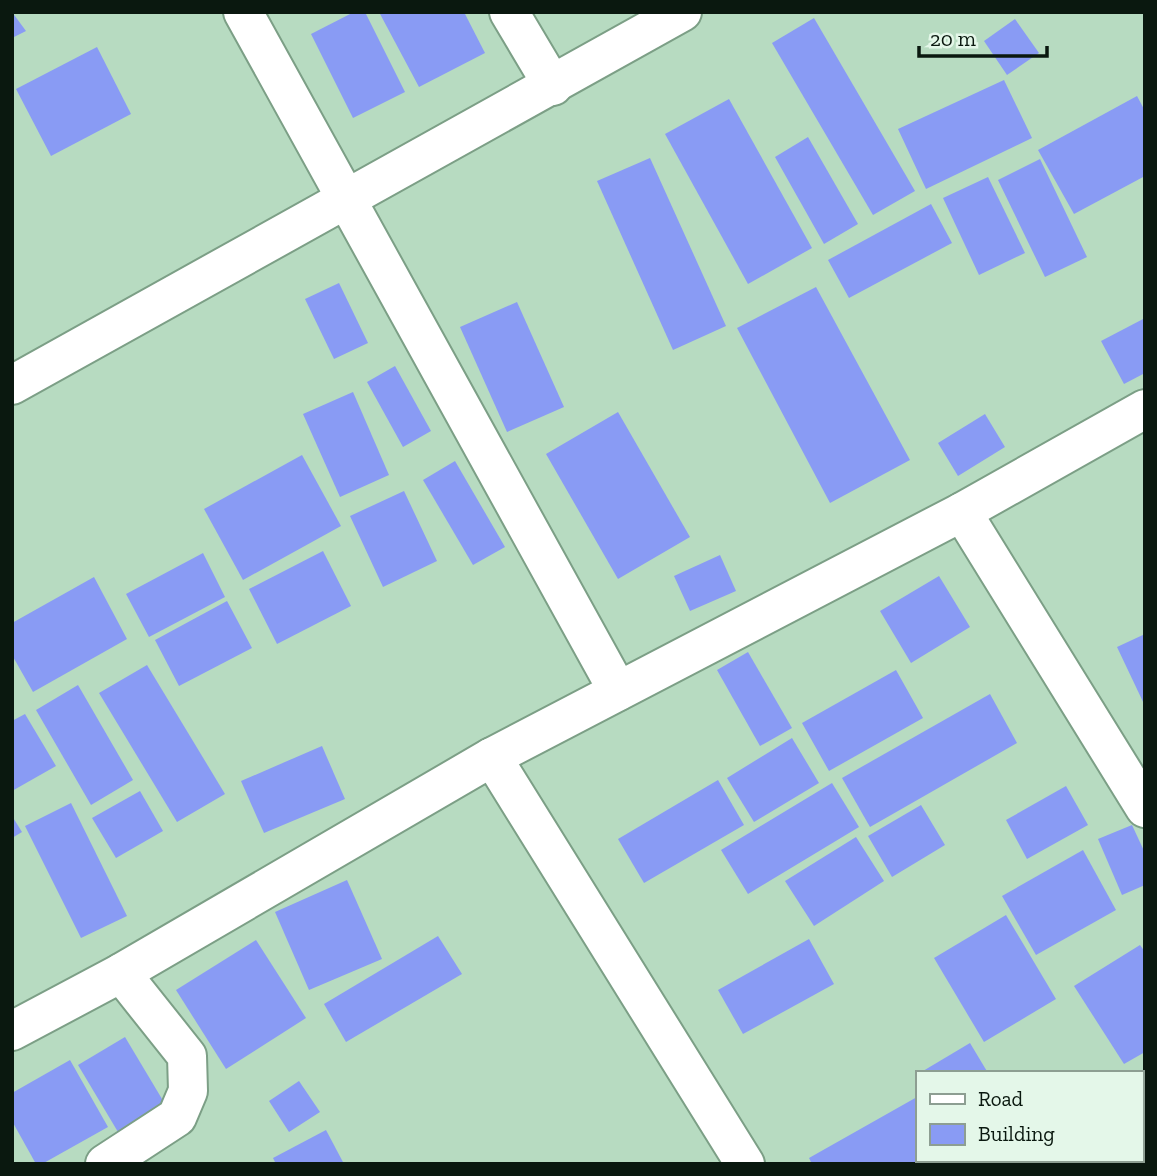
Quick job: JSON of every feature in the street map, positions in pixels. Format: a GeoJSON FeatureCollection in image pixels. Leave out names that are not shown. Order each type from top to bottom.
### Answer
{"type":"FeatureCollection","features":[{"type":"Feature","properties":{"kind":"street"},"geometry":{"type":"LineString","coordinates":[[243,12],[618,691]]}},
{"type":"Feature","properties":{"kind":"street"},"geometry":{"type":"LineString","coordinates":[[509,12],[553,86]]}},
{"type":"Feature","properties":{"kind":"street"},"geometry":{"type":"LineString","coordinates":[[12,385],[682,12]]}},
{"type":"Feature","properties":{"kind":"street"},"geometry":{"type":"LineString","coordinates":[[12,1031],[121,973],[492,757],[962,512],[1145,409]]}},
{"type":"Feature","properties":{"kind":"street"},"geometry":{"type":"LineString","coordinates":[[962,512],[1145,808]]}},
{"type":"Feature","properties":{"kind":"street"},"geometry":{"type":"LineString","coordinates":[[492,757],[746,1164]]}},
{"type":"Feature","properties":{"kind":"street"},"geometry":{"type":"LineString","coordinates":[[105,1164],[177,1117],[188,1091],[187,1056],[121,973]]}},
{"type":"Feature","properties":{"kind":"building"},"geometry":{"type":"Polygon","coordinates":[[[12,12],[26,31],[12,38],[12,12]]]}},
{"type":"Feature","properties":{"kind":"building"},"geometry":{"type":"Polygon","coordinates":[[[354,12],[365,12],[405,92],[353,118],[311,34],[354,12]]]}},
{"type":"Feature","properties":{"kind":"building"},"geometry":{"type":"Polygon","coordinates":[[[379,12],[464,12],[485,53],[419,87],[379,12]]]}},
{"type":"Feature","properties":{"kind":"building"},"geometry":{"type":"Polygon","coordinates":[[[814,18],[915,191],[873,215],[772,43],[814,18]]]}},
{"type":"Feature","properties":{"kind":"building"},"geometry":{"type":"Polygon","coordinates":[[[1015,19],[1039,53],[1007,75],[984,41],[1015,19]]]}},
{"type":"Feature","properties":{"kind":"building"},"geometry":{"type":"Polygon","coordinates":[[[97,47],[131,114],[51,156],[16,89],[97,47]]]}},
{"type":"Feature","properties":{"kind":"building"},"geometry":{"type":"Polygon","coordinates":[[[1004,80],[1032,138],[926,189],[898,129],[1004,80]]]}},
{"type":"Feature","properties":{"kind":"building"},"geometry":{"type":"Polygon","coordinates":[[[1137,96],[1145,111],[1145,176],[1074,214],[1038,150],[1137,96]]]}},
{"type":"Feature","properties":{"kind":"building"},"geometry":{"type":"Polygon","coordinates":[[[729,99],[812,248],[748,284],[665,134],[729,99]]]}},
{"type":"Feature","properties":{"kind":"building"},"geometry":{"type":"Polygon","coordinates":[[[808,137],[858,224],[824,244],[775,157],[808,137]]]}},
{"type":"Feature","properties":{"kind":"building"},"geometry":{"type":"Polygon","coordinates":[[[650,158],[726,326],[673,350],[597,181],[650,158]]]}},
{"type":"Feature","properties":{"kind":"building"},"geometry":{"type":"Polygon","coordinates":[[[1040,159],[1087,257],[1045,277],[998,180],[1040,159]]]}},
{"type":"Feature","properties":{"kind":"building"},"geometry":{"type":"Polygon","coordinates":[[[988,177],[1025,253],[979,275],[943,198],[988,177]]]}},
{"type":"Feature","properties":{"kind":"building"},"geometry":{"type":"Polygon","coordinates":[[[931,204],[952,243],[849,298],[828,260],[931,204]]]}},
{"type":"Feature","properties":{"kind":"building"},"geometry":{"type":"Polygon","coordinates":[[[339,283],[368,343],[334,359],[305,299],[339,283]]]}},
{"type":"Feature","properties":{"kind":"building"},"geometry":{"type":"Polygon","coordinates":[[[816,287],[910,460],[830,503],[737,328],[816,287]]]}},
{"type":"Feature","properties":{"kind":"building"},"geometry":{"type":"Polygon","coordinates":[[[517,302],[564,407],[507,432],[460,327],[517,302]]]}},
{"type":"Feature","properties":{"kind":"building"},"geometry":{"type":"Polygon","coordinates":[[[1145,318],[1145,373],[1124,384],[1101,341],[1145,318]]]}},
{"type":"Feature","properties":{"kind":"building"},"geometry":{"type":"Polygon","coordinates":[[[395,366],[431,431],[403,447],[367,382],[395,366]]]}},
{"type":"Feature","properties":{"kind":"building"},"geometry":{"type":"Polygon","coordinates":[[[353,392],[389,475],[340,497],[303,414],[353,392]]]}},
{"type":"Feature","properties":{"kind":"building"},"geometry":{"type":"Polygon","coordinates":[[[618,412],[690,537],[618,579],[546,454],[618,412]]]}},
{"type":"Feature","properties":{"kind":"building"},"geometry":{"type":"Polygon","coordinates":[[[985,414],[1005,447],[958,476],[938,443],[985,414]]]}},
{"type":"Feature","properties":{"kind":"building"},"geometry":{"type":"Polygon","coordinates":[[[302,455],[341,526],[243,580],[204,509],[302,455]]]}},
{"type":"Feature","properties":{"kind":"building"},"geometry":{"type":"Polygon","coordinates":[[[455,461],[505,547],[473,565],[423,480],[455,461]]]}},
{"type":"Feature","properties":{"kind":"building"},"geometry":{"type":"Polygon","coordinates":[[[404,491],[437,561],[383,587],[350,516],[404,491]]]}},
{"type":"Feature","properties":{"kind":"building"},"geometry":{"type":"Polygon","coordinates":[[[323,551],[351,606],[277,644],[249,589],[323,551]]]}},
{"type":"Feature","properties":{"kind":"building"},"geometry":{"type":"Polygon","coordinates":[[[203,553],[225,597],[149,637],[126,594],[203,553]]]}},
{"type":"Feature","properties":{"kind":"building"},"geometry":{"type":"Polygon","coordinates":[[[720,555],[736,591],[690,611],[674,576],[720,555]]]}},
{"type":"Feature","properties":{"kind":"building"},"geometry":{"type":"Polygon","coordinates":[[[939,576],[970,627],[911,663],[880,611],[939,576]]]}},
{"type":"Feature","properties":{"kind":"building"},"geometry":{"type":"Polygon","coordinates":[[[94,577],[127,639],[33,692],[12,655],[12,623],[94,577]]]}},
{"type":"Feature","properties":{"kind":"building"},"geometry":{"type":"Polygon","coordinates":[[[227,601],[252,648],[179,686],[155,640],[227,601]]]}},
{"type":"Feature","properties":{"kind":"building"},"geometry":{"type":"Polygon","coordinates":[[[1145,634],[1145,706],[1117,647],[1145,634]]]}},
{"type":"Feature","properties":{"kind":"building"},"geometry":{"type":"Polygon","coordinates":[[[748,652],[792,728],[760,746],[717,670],[748,652]]]}},
{"type":"Feature","properties":{"kind":"building"},"geometry":{"type":"Polygon","coordinates":[[[147,665],[225,794],[177,822],[99,693],[147,665]]]}},
{"type":"Feature","properties":{"kind":"building"},"geometry":{"type":"Polygon","coordinates":[[[896,670],[923,718],[829,771],[802,723],[896,670]]]}},
{"type":"Feature","properties":{"kind":"building"},"geometry":{"type":"Polygon","coordinates":[[[78,685],[133,780],[91,805],[36,710],[78,685]]]}},
{"type":"Feature","properties":{"kind":"building"},"geometry":{"type":"Polygon","coordinates":[[[990,694],[1017,743],[870,827],[842,778],[990,694]]]}},
{"type":"Feature","properties":{"kind":"building"},"geometry":{"type":"Polygon","coordinates":[[[25,714],[56,766],[12,791],[12,721],[25,714]]]}},
{"type":"Feature","properties":{"kind":"building"},"geometry":{"type":"Polygon","coordinates":[[[792,738],[819,783],[754,822],[727,778],[792,738]]]}},
{"type":"Feature","properties":{"kind":"building"},"geometry":{"type":"Polygon","coordinates":[[[322,746],[345,799],[264,833],[241,781],[322,746]]]}},
{"type":"Feature","properties":{"kind":"building"},"geometry":{"type":"Polygon","coordinates":[[[718,780],[744,825],[644,883],[618,839],[718,780]]]}},
{"type":"Feature","properties":{"kind":"building"},"geometry":{"type":"Polygon","coordinates":[[[832,783],[859,827],[748,894],[721,850],[832,783]]]}},
{"type":"Feature","properties":{"kind":"building"},"geometry":{"type":"Polygon","coordinates":[[[1066,786],[1088,825],[1027,859],[1006,820],[1066,786]]]}},
{"type":"Feature","properties":{"kind":"building"},"geometry":{"type":"Polygon","coordinates":[[[140,791],[163,831],[116,858],[92,818],[140,791]]]}},
{"type":"Feature","properties":{"kind":"building"},"geometry":{"type":"Polygon","coordinates":[[[71,803],[127,916],[81,938],[25,826],[71,803]]]}},
{"type":"Feature","properties":{"kind":"building"},"geometry":{"type":"Polygon","coordinates":[[[921,805],[945,845],[892,877],[868,836],[921,805]]]}},
{"type":"Feature","properties":{"kind":"building"},"geometry":{"type":"Polygon","coordinates":[[[12,816],[22,832],[12,838],[12,816]]]}},
{"type":"Feature","properties":{"kind":"building"},"geometry":{"type":"Polygon","coordinates":[[[1132,825],[1145,853],[1145,885],[1122,895],[1098,839],[1132,825]]]}},
{"type":"Feature","properties":{"kind":"building"},"geometry":{"type":"Polygon","coordinates":[[[856,837],[884,881],[814,926],[785,881],[856,837]]]}},
{"type":"Feature","properties":{"kind":"building"},"geometry":{"type":"Polygon","coordinates":[[[1083,850],[1116,910],[1036,955],[1002,896],[1083,850]]]}},
{"type":"Feature","properties":{"kind":"building"},"geometry":{"type":"Polygon","coordinates":[[[347,880],[382,959],[309,990],[275,912],[347,880]]]}},
{"type":"Feature","properties":{"kind":"building"},"geometry":{"type":"Polygon","coordinates":[[[1006,915],[1056,999],[984,1042],[934,958],[1006,915]]]}},
{"type":"Feature","properties":{"kind":"building"},"geometry":{"type":"Polygon","coordinates":[[[438,936],[462,974],[346,1042],[324,1004],[438,936]]]}},
{"type":"Feature","properties":{"kind":"building"},"geometry":{"type":"Polygon","coordinates":[[[809,939],[834,984],[743,1034],[718,990],[809,939]]]}},
{"type":"Feature","properties":{"kind":"building"},"geometry":{"type":"Polygon","coordinates":[[[256,940],[306,1018],[226,1069],[176,990],[256,940]]]}},
{"type":"Feature","properties":{"kind":"building"},"geometry":{"type":"Polygon","coordinates":[[[1140,945],[1145,952],[1145,1052],[1124,1064],[1074,986],[1140,945]]]}},
{"type":"Feature","properties":{"kind":"building"},"geometry":{"type":"Polygon","coordinates":[[[125,1037],[168,1109],[121,1137],[78,1065],[125,1037]]]}},
{"type":"Feature","properties":{"kind":"building"},"geometry":{"type":"Polygon","coordinates":[[[970,1043],[987,1071],[923,1071],[970,1043]]]}},
{"type":"Feature","properties":{"kind":"building"},"geometry":{"type":"Polygon","coordinates":[[[70,1060],[108,1127],[42,1164],[36,1164],[12,1121],[12,1093],[70,1060]]]}},
{"type":"Feature","properties":{"kind":"building"},"geometry":{"type":"Polygon","coordinates":[[[299,1081],[320,1112],[289,1132],[269,1101],[299,1081]]]}},
{"type":"Feature","properties":{"kind":"building"},"geometry":{"type":"Polygon","coordinates":[[[916,1098],[916,1162],[946,1162],[812,1164],[809,1158],[916,1098]]]}},
{"type":"Feature","properties":{"kind":"building"},"geometry":{"type":"Polygon","coordinates":[[[326,1130],[344,1164],[276,1164],[273,1158],[326,1130]]]}}]}
